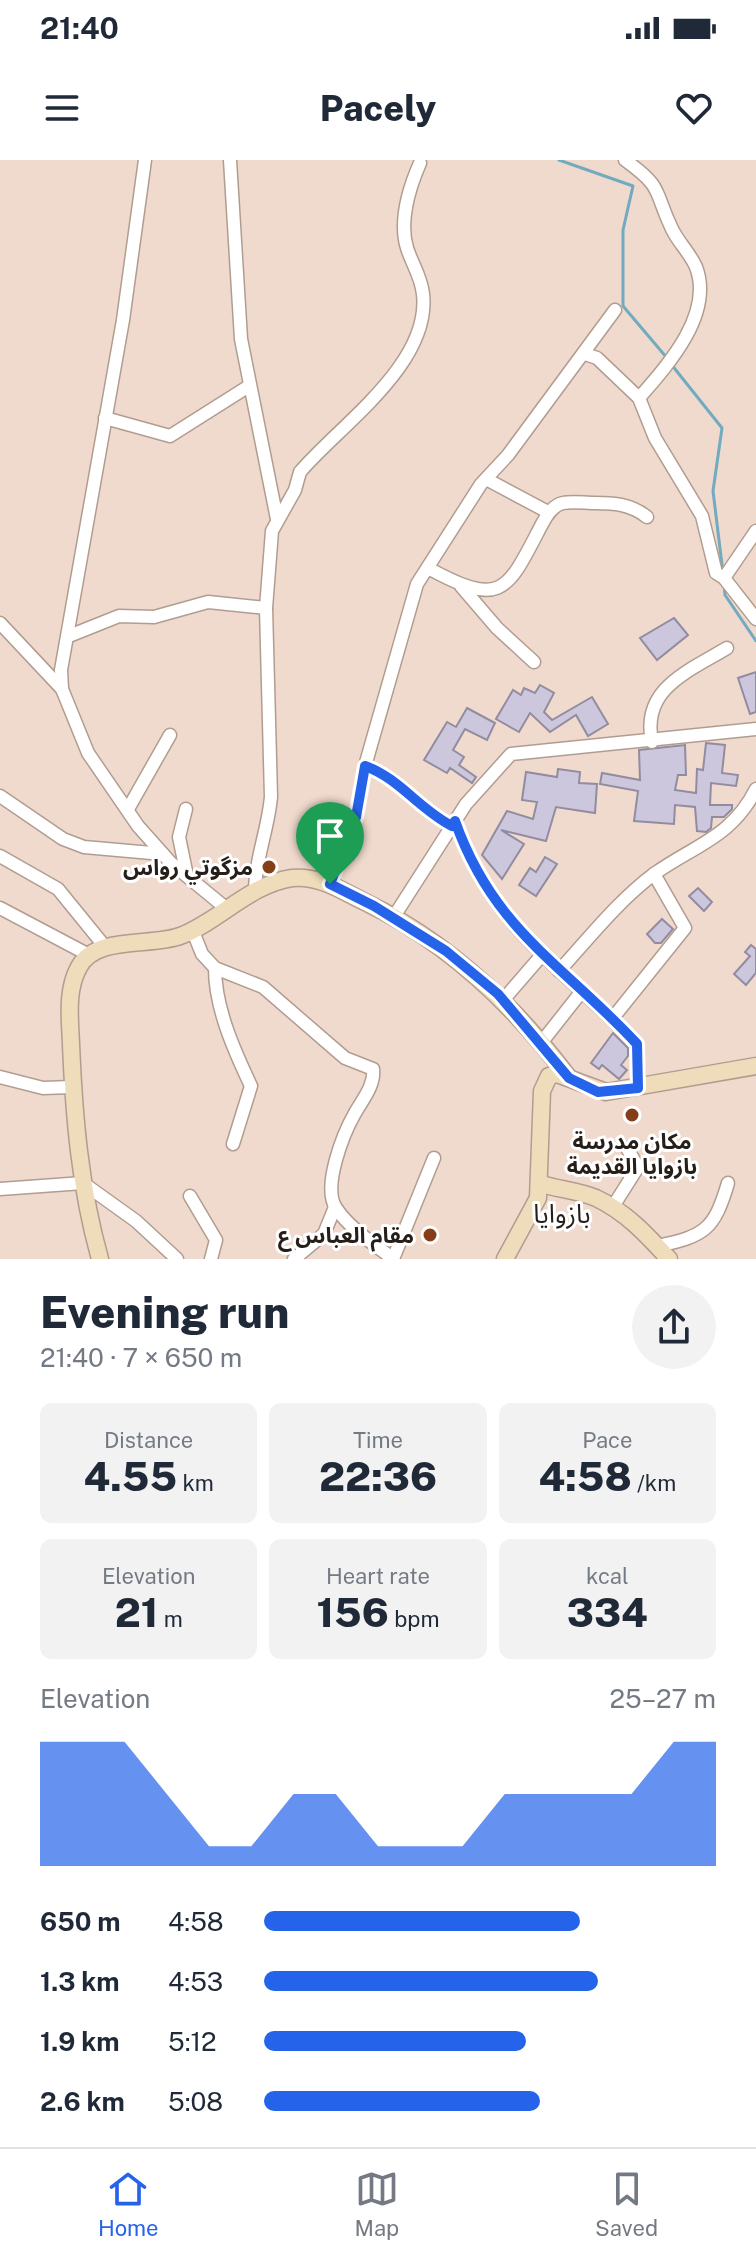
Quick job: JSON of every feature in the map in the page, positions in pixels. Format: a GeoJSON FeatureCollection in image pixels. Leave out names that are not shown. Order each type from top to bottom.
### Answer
{"type":"FeatureCollection","features":[{"type":"Feature","properties":{"kind":"street"},"geometry":{"type":"LineString","coordinates":[[145,160],[123,320],[61,670],[62,689],[88,753],[128,809],[163,854],[227,909]]}},
{"type":"Feature","properties":{"kind":"street"},"geometry":{"type":"LineString","coordinates":[[230,160],[234,279],[249,386],[277,519]]}},
{"type":"Feature","properties":{"kind":"street"},"geometry":{"type":"LineString","coordinates":[[625,160],[651,179],[663,200],[672,229],[695,265],[701,290],[684,338],[639,398]]}},
{"type":"Feature","properties":{"kind":"street"},"geometry":{"type":"LineString","coordinates":[[255,893],[255,868],[269,822],[272,779],[267,739],[266,608],[272,531],[295,490],[300,472],[397,372],[419,328],[424,297],[404,226],[420,163]]}},
{"type":"Feature","properties":{"kind":"street"},"geometry":{"type":"LineString","coordinates":[[330,884],[356,817],[365,766],[406,613],[417,584],[486,479],[508,455],[615,310]]}},
{"type":"Feature","properties":{"kind":"street"},"geometry":{"type":"LineString","coordinates":[[585,354],[597,358],[639,398],[655,438],[702,516],[716,573],[724,578],[756,619]]}},
{"type":"Feature","properties":{"kind":"street"},"geometry":{"type":"LineString","coordinates":[[105,418],[170,436],[249,386]]}},
{"type":"Feature","properties":{"kind":"street"},"geometry":{"type":"LineString","coordinates":[[486,479],[548,512]]}},
{"type":"Feature","properties":{"kind":"street"},"geometry":{"type":"LineString","coordinates":[[428,568],[461,586],[482,591],[513,579],[548,512],[562,503],[610,503],[636,508],[647,517]]}},
{"type":"Feature","properties":{"kind":"street"},"geometry":{"type":"LineString","coordinates":[[724,578],[756,531]]}},
{"type":"Feature","properties":{"kind":"street"},"geometry":{"type":"LineString","coordinates":[[461,586],[497,628],[534,662]]}},
{"type":"Feature","properties":{"kind":"street"},"geometry":{"type":"LineString","coordinates":[[69,636],[119,616],[154,617],[208,602],[266,608]]}},
{"type":"Feature","properties":{"kind":"street"},"geometry":{"type":"LineString","coordinates":[[0,623],[62,689]]}},
{"type":"Feature","properties":{"kind":"street"},"geometry":{"type":"LineString","coordinates":[[652,742],[648,721],[656,699],[673,682],[727,648]]}},
{"type":"Feature","properties":{"kind":"street"},"geometry":{"type":"LineString","coordinates":[[393,918],[453,823],[511,754],[756,729]]}},
{"type":"Feature","properties":{"kind":"street"},"geometry":{"type":"LineString","coordinates":[[128,809],[170,735]]}},
{"type":"Feature","properties":{"kind":"street"},"geometry":{"type":"LineString","coordinates":[[365,766],[379,771],[437,819],[453,823]]}},
{"type":"Feature","properties":{"kind":"street"},"geometry":{"type":"LineString","coordinates":[[559,971],[622,902],[654,874],[724,832],[744,813],[756,789]]}},
{"type":"Feature","properties":{"kind":"street"},"geometry":{"type":"LineString","coordinates":[[0,796],[63,839],[84,847],[163,854]]}},
{"type":"Feature","properties":{"kind":"street"},"geometry":{"type":"LineString","coordinates":[[186,809],[179,837],[187,876]]}},
{"type":"Feature","properties":{"kind":"street"},"geometry":{"type":"LineString","coordinates":[[453,823],[469,860],[505,917],[637,1044],[638,1088]]}},
{"type":"Feature","properties":{"kind":"street"},"geometry":{"type":"LineString","coordinates":[[0,856],[58,889],[106,948]]}},
{"type":"Feature","properties":{"kind":"street"},"geometry":{"type":"LineString","coordinates":[[612,1019],[685,928],[654,874]]}},
{"type":"Feature","properties":{"kind":"street"},"geometry":{"type":"LineString","coordinates":[[100,1259],[83,1183],[72,1087],[72,989],[79,966],[89,955],[106,948],[164,940],[192,929],[255,893],[295,878],[330,884],[446,951],[503,1000],[569,1078]]}},
{"type":"Feature","properties":{"kind":"street"},"geometry":{"type":"LineString","coordinates":[[0,908],[89,955]]}},
{"type":"Feature","properties":{"kind":"street"},"geometry":{"type":"LineString","coordinates":[[192,929],[202,954],[215,968],[263,987],[345,1058],[373,1069],[374,1079],[349,1124],[338,1154],[331,1190],[335,1207],[392,1259],[434,1158]]}},
{"type":"Feature","properties":{"kind":"street"},"geometry":{"type":"LineString","coordinates":[[503,1000],[542,955]]}},
{"type":"Feature","properties":{"kind":"street"},"geometry":{"type":"LineString","coordinates":[[215,968],[215,992],[238,1059],[251,1086],[233,1144]]}},
{"type":"Feature","properties":{"kind":"street"},"geometry":{"type":"LineString","coordinates":[[541,1043],[582,991]]}},
{"type":"Feature","properties":{"kind":"street"},"geometry":{"type":"LineString","coordinates":[[505,1259],[533,1210],[541,1184],[542,1091],[549,1076],[557,1074],[598,1092],[736,1072],[756,1066]]}},
{"type":"Feature","properties":{"kind":"street"},"geometry":{"type":"LineString","coordinates":[[736,1072],[756,1075]]}},
{"type":"Feature","properties":{"kind":"street"},"geometry":{"type":"LineString","coordinates":[[0,1077],[43,1088],[72,1087]]}},
{"type":"Feature","properties":{"kind":"street"},"geometry":{"type":"LineString","coordinates":[[612,1208],[638,1167],[627,1148]]}},
{"type":"Feature","properties":{"kind":"street"},"geometry":{"type":"LineString","coordinates":[[0,1189],[83,1183],[136,1221],[177,1259]]}},
{"type":"Feature","properties":{"kind":"street"},"geometry":{"type":"LineString","coordinates":[[657,1246],[685,1240],[706,1229],[718,1216],[728,1183]]}},
{"type":"Feature","properties":{"kind":"street"},"geometry":{"type":"LineString","coordinates":[[541,1184],[593,1197],[612,1208],[639,1227],[669,1259]]}},
{"type":"Feature","properties":{"kind":"street"},"geometry":{"type":"LineString","coordinates":[[190,1196],[216,1240],[211,1259]]}},
{"type":"Feature","properties":{"kind":"street"},"geometry":{"type":"LineString","coordinates":[[294,1259],[324,1234],[335,1207]]}},
{"type":"Feature","properties":{"kind":"building"},"geometry":{"type":"Polygon","coordinates":[[[674,618],[688,635],[657,660],[640,638],[674,618]]]}},
{"type":"Feature","properties":{"kind":"building"},"geometry":{"type":"Polygon","coordinates":[[[756,672],[756,712],[750,714],[738,678],[756,672]]]}},
{"type":"Feature","properties":{"kind":"building"},"geometry":{"type":"Polygon","coordinates":[[[540,685],[554,693],[544,712],[552,720],[592,697],[608,724],[588,736],[576,715],[550,732],[530,713],[519,732],[496,719],[513,690],[521,695],[524,688],[535,693],[540,685]]]}},
{"type":"Feature","properties":{"kind":"building"},"geometry":{"type":"Polygon","coordinates":[[[467,708],[495,723],[487,740],[465,729],[453,750],[464,757],[459,765],[476,777],[472,783],[450,768],[447,773],[424,760],[447,722],[456,727],[467,708]]]}},
{"type":"Feature","properties":{"kind":"building"},"geometry":{"type":"Polygon","coordinates":[[[706,743],[725,745],[722,773],[738,775],[736,786],[711,783],[710,805],[732,805],[732,809],[724,817],[712,817],[711,828],[706,832],[697,831],[695,807],[675,805],[674,824],[634,821],[638,791],[600,784],[602,773],[640,780],[639,750],[685,745],[686,775],[678,775],[675,790],[696,793],[697,769],[703,770],[706,743]]]}},
{"type":"Feature","properties":{"kind":"building"},"geometry":{"type":"Polygon","coordinates":[[[558,769],[580,772],[579,783],[597,784],[595,813],[556,807],[546,841],[501,830],[524,844],[502,879],[482,855],[507,811],[533,819],[537,802],[522,800],[526,772],[557,777],[558,769]]]}},
{"type":"Feature","properties":{"kind":"building"},"geometry":{"type":"Polygon","coordinates":[[[545,857],[557,864],[536,896],[519,885],[530,868],[536,872],[545,857]]]}},
{"type":"Feature","properties":{"kind":"building"},"geometry":{"type":"Polygon","coordinates":[[[698,888],[712,902],[704,911],[689,896],[698,888]]]}},
{"type":"Feature","properties":{"kind":"building"},"geometry":{"type":"Polygon","coordinates":[[[662,919],[673,929],[661,943],[655,943],[647,934],[662,919]]]}},
{"type":"Feature","properties":{"kind":"building"},"geometry":{"type":"Polygon","coordinates":[[[751,945],[756,949],[756,973],[746,985],[734,974],[750,956],[745,952],[751,945]]]}},
{"type":"Feature","properties":{"kind":"building"},"geometry":{"type":"Polygon","coordinates":[[[613,1033],[628,1048],[628,1056],[621,1065],[627,1070],[619,1079],[602,1065],[599,1069],[591,1063],[613,1033]]]}},
{"type":"Feature","properties":{"kind":"waterway"},"geometry":{"type":"LineString","coordinates":[[559,160],[633,186],[623,230],[623,306],[667,358]]}},
{"type":"Feature","properties":{"kind":"waterway"},"geometry":{"type":"LineString","coordinates":[[671,364],[722,428],[713,491],[723,573]]}},
{"type":"Feature","properties":{"kind":"waterway"},"geometry":{"type":"LineString","coordinates":[[724,584],[725,595],[756,641]]}},
{"type":"Feature","properties":{"kind":"place","name":"مزگوتي رواس"},"geometry":{"type":"Point","coordinates":[269,867]}},
{"type":"Feature","properties":{"kind":"place","name":"مكان مدرسة بازوايا القديمة"},"geometry":{"type":"Point","coordinates":[632,1115]}},
{"type":"Feature","properties":{"kind":"place","name":"مقام العباس ع"},"geometry":{"type":"Point","coordinates":[430,1235]}},
{"type":"Feature","properties":{"kind":"district","name":"بازوایا"},"geometry":{"type":"Point","coordinates":[562,1213]}},
{"type":"Feature","properties":{"kind":"route"},"geometry":{"type":"LineString","coordinates":[[365,766],[379,771],[437,819],[452,826],[455,821],[469,860],[505,917],[637,1044],[638,1088],[598,1092],[569,1078],[498,994],[446,951],[374,906],[330,884],[356,817],[365,766]]}}]}
